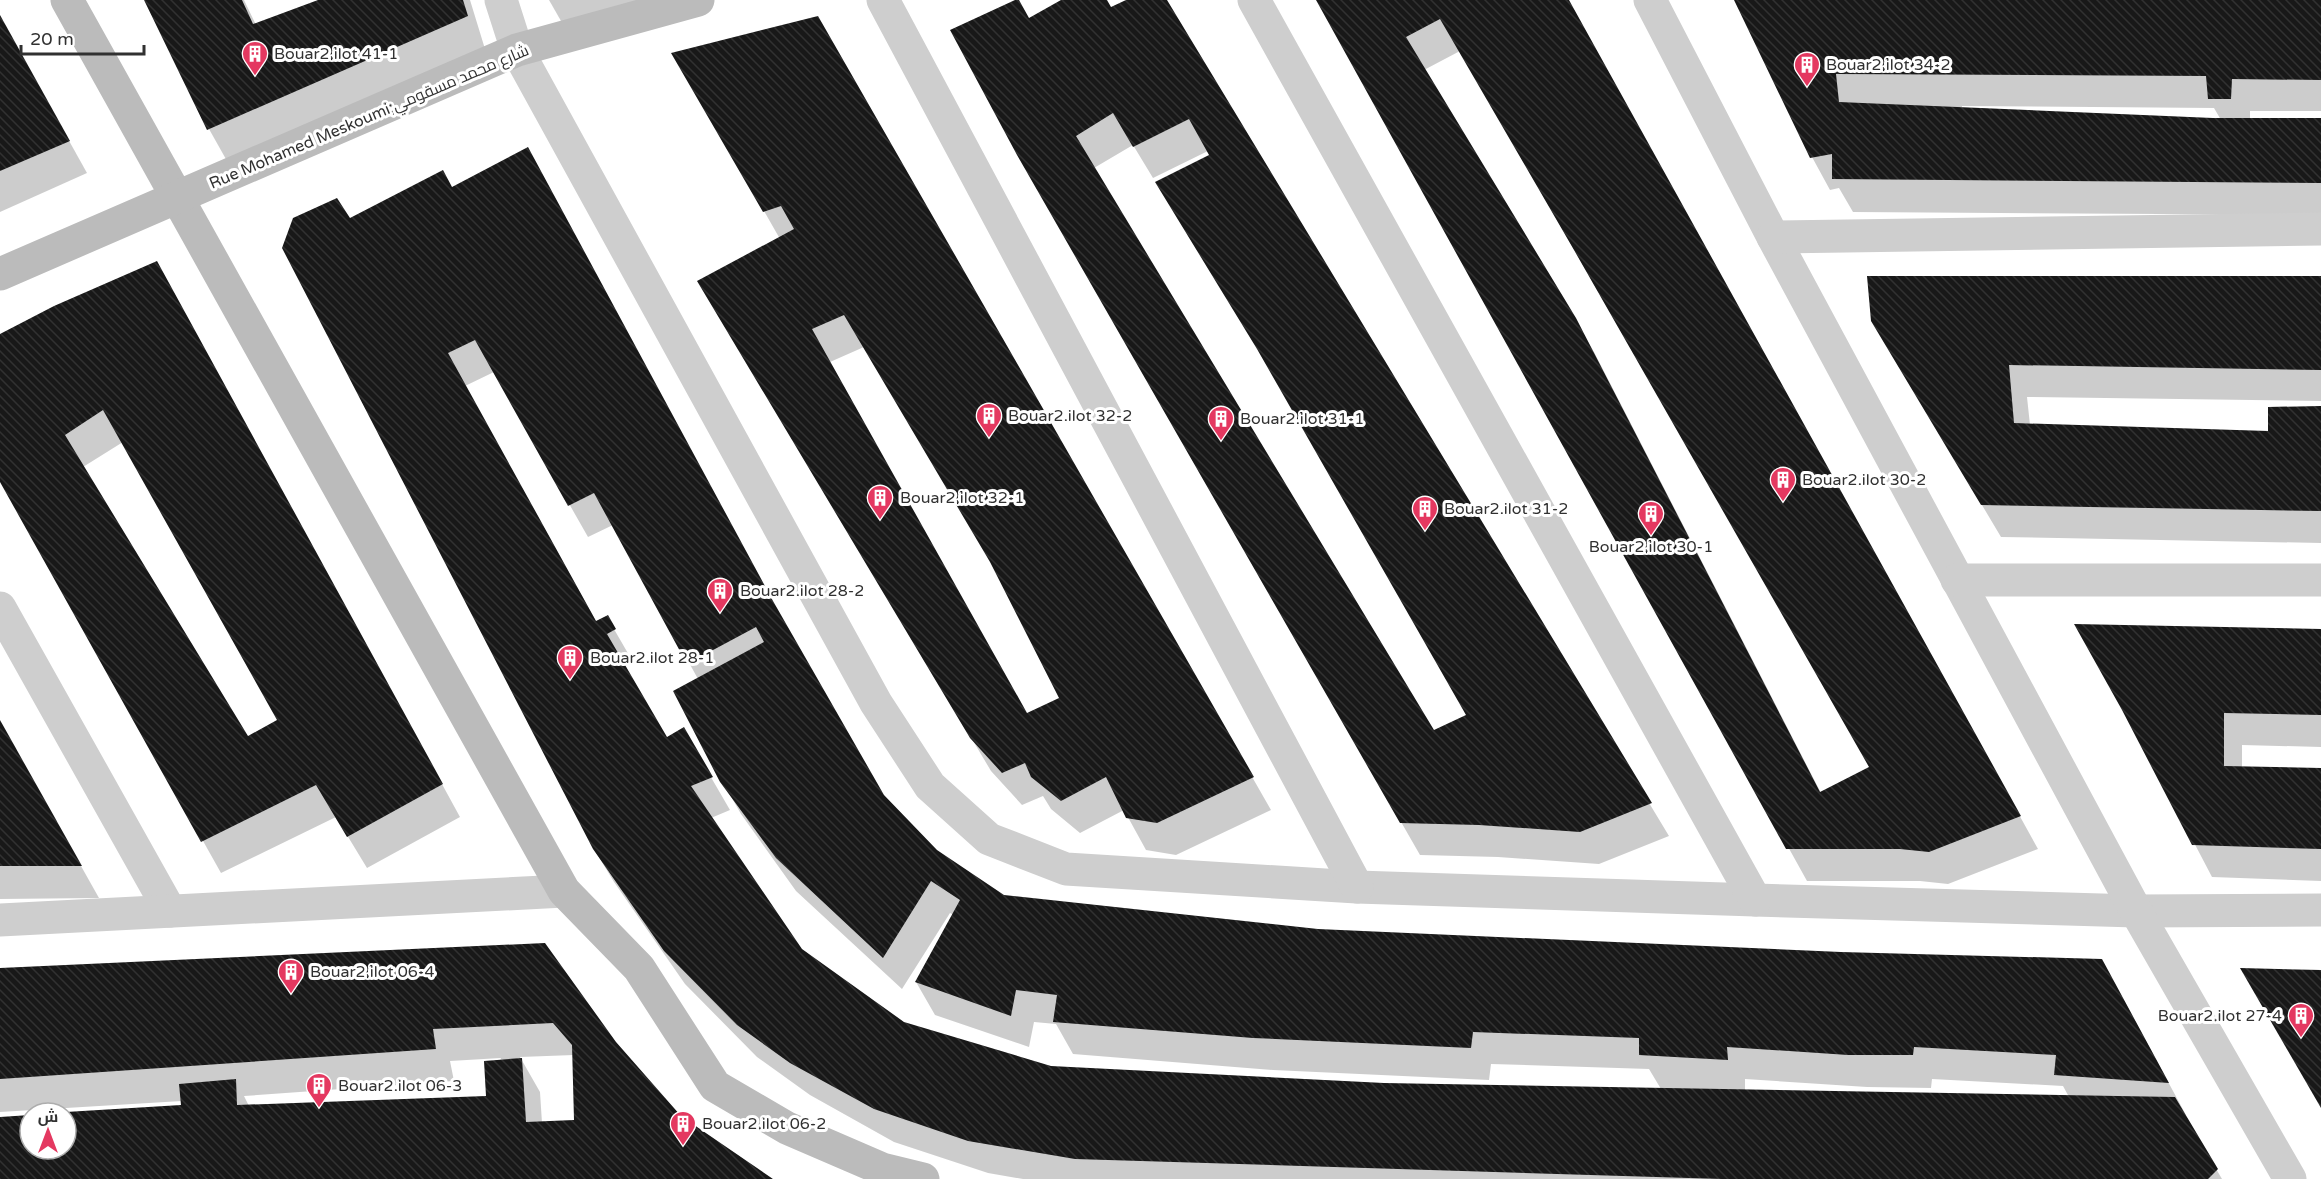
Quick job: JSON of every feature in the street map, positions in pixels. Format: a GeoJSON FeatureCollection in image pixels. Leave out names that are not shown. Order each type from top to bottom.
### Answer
{"type":"FeatureCollection","features":[{"type":"Feature","properties":{"kind":"street"},"geometry":{"type":"LineString","coordinates":[[67,0],[564,891],[639,968],[716,1086],[787,1128],[882,1169],[923,1179]]}},
{"type":"Feature","properties":{"kind":"street"},"geometry":{"type":"LineString","coordinates":[[501,0],[517,50],[876,703],[930,786],[989,839],[1066,869],[1357,887],[2136,911],[2321,910]]}},
{"type":"Feature","properties":{"kind":"street","name":"Rue Mohamed Meskoumi;شارع محمد مسقومي"},"geometry":{"type":"LineString","coordinates":[[0,274],[517,50],[698,0]]}},
{"type":"Feature","properties":{"kind":"street"},"geometry":{"type":"LineString","coordinates":[[882,0],[1357,887]]}},
{"type":"Feature","properties":{"kind":"street"},"geometry":{"type":"LineString","coordinates":[[1254,0],[1755,900]]}},
{"type":"Feature","properties":{"kind":"street"},"geometry":{"type":"LineString","coordinates":[[1650,0],[1773,237],[2136,911],[2290,1179]]}},
{"type":"Feature","properties":{"kind":"street"},"geometry":{"type":"LineString","coordinates":[[1773,237],[2321,229]]}},
{"type":"Feature","properties":{"kind":"street"},"geometry":{"type":"LineString","coordinates":[[1957,580],[2321,580]]}},
{"type":"Feature","properties":{"kind":"street"},"geometry":{"type":"LineString","coordinates":[[0,608],[170,911]]}},
{"type":"Feature","properties":{"kind":"street"},"geometry":{"type":"LineString","coordinates":[[0,920],[564,891]]}},
{"type":"Feature","properties":{"kind":"building","name":"Bouar2.ilot 41-1"},"geometry":{"type":"Polygon","coordinates":[[[144,0],[242,0],[253,24],[318,0],[463,0],[468,16],[207,130],[144,0]]]}},
{"type":"Feature","properties":{"kind":"building","name":"Bouar2.ilot 31-2"},"geometry":{"type":"Polygon","coordinates":[[[1015,0],[1019,0],[1029,18],[1061,0],[1107,0],[1111,7],[1126,0],[1167,0],[1652,803],[1580,832],[1479,825],[1400,823],[1017,155],[950,30],[1015,0]],[[1113,113],[1076,136],[1434,730],[1466,715],[1257,349],[1155,182],[1209,155],[1189,119],[1133,147],[1113,113]]]}},
{"type":"Feature","properties":{"kind":"building","name":"Bouar2.ilot 30-2"},"geometry":{"type":"Polygon","coordinates":[[[1316,0],[1569,0],[2021,816],[1929,852],[1900,849],[1786,849],[1316,0]],[[1440,19],[1406,37],[1576,318],[1820,792],[1869,767],[1440,19]]]}},
{"type":"Feature","properties":{"kind":"building"},"geometry":{"type":"Polygon","coordinates":[[[1734,0],[2321,0],[2321,80],[2232,79],[2231,99],[2208,99],[2206,76],[1836,74],[1839,102],[2213,118],[2321,118],[2321,183],[1832,179],[1832,154],[1810,158],[1734,0]]]}},
{"type":"Feature","properties":{"kind":"building"},"geometry":{"type":"Polygon","coordinates":[[[0,15],[70,141],[0,171],[0,15]]]}},
{"type":"Feature","properties":{"kind":"building","name":"Bouar2.ilot 32-2"},"geometry":{"type":"Polygon","coordinates":[[[818,16],[1254,777],[1157,823],[1126,818],[1106,777],[1061,801],[1031,777],[1025,763],[1002,773],[970,738],[697,281],[794,229],[781,206],[763,212],[671,53],[818,16]],[[844,315],[812,329],[1027,713],[1059,698],[990,562],[844,315]]]}},
{"type":"Feature","properties":{"kind":"building"},"geometry":{"type":"Polygon","coordinates":[[[528,147],[773,601],[884,795],[937,850],[1004,895],[1318,929],[1841,952],[2102,959],[2169,1083],[2054,1075],[2056,1055],[1914,1047],[1913,1055],[1848,1055],[1727,1047],[1728,1060],[1639,1055],[1639,1038],[1473,1032],[1471,1048],[1253,1038],[1053,1022],[1057,995],[1016,990],[1011,1016],[915,982],[960,900],[931,881],[883,958],[776,858],[720,782],[673,691],[764,642],[756,627],[687,664],[594,493],[568,506],[475,340],[448,353],[596,621],[608,615],[616,629],[607,634],[667,737],[684,727],[713,777],[691,786],[802,949],[904,1022],[1051,1066],[1384,1083],[2175,1097],[2218,1169],[2208,1179],[1722,1179],[1075,1159],[968,1141],[874,1109],[790,1063],[737,1025],[664,951],[593,849],[282,248],[293,218],[337,198],[350,218],[443,170],[452,187],[528,147]]]}},
{"type":"Feature","properties":{"kind":"building"},"geometry":{"type":"Polygon","coordinates":[[[157,261],[443,784],[347,837],[316,785],[201,842],[0,482],[0,334],[54,306],[157,261]],[[103,410],[65,435],[248,736],[277,720],[103,410]]]}},
{"type":"Feature","properties":{"kind":"building"},"geometry":{"type":"Polygon","coordinates":[[[1867,276],[2321,276],[2321,370],[2009,365],[2014,423],[2268,431],[2268,407],[2321,406],[2321,511],[1981,505],[1871,321],[1867,276]]]}},
{"type":"Feature","properties":{"kind":"building"},"geometry":{"type":"Polygon","coordinates":[[[2074,624],[2321,629],[2321,715],[2224,713],[2224,766],[2321,768],[2321,849],[2192,845],[2122,710],[2074,624]]]}},
{"type":"Feature","properties":{"kind":"building"},"geometry":{"type":"Polygon","coordinates":[[[0,720],[82,866],[0,866],[0,720]]]}},
{"type":"Feature","properties":{"kind":"building"},"geometry":{"type":"Polygon","coordinates":[[[545,943],[616,1042],[681,1116],[773,1179],[0,1179],[0,1117],[18,1116],[18,1161],[78,1161],[78,1111],[181,1105],[179,1084],[236,1079],[237,1105],[486,1096],[484,1061],[522,1058],[526,1122],[574,1120],[572,1045],[553,1023],[433,1029],[436,1049],[0,1079],[0,968],[545,943]]]}},
{"type":"Feature","properties":{"kind":"building","name":"Bouar2.ilot 27-4"},"geometry":{"type":"Polygon","coordinates":[[[2240,968],[2321,970],[2321,1108],[2240,968]]]}},
{"type":"Feature","properties":{"kind":"place","name":"Bouar2.ilot 41-1"},"geometry":{"type":"Point","coordinates":[255,77]}},
{"type":"Feature","properties":{"kind":"place","name":"Bouar2.ilot 34-2"},"geometry":{"type":"Point","coordinates":[1807,88]}},
{"type":"Feature","properties":{"kind":"place","name":"Bouar2.ilot 32-2"},"geometry":{"type":"Point","coordinates":[989,439]}},
{"type":"Feature","properties":{"kind":"place","name":"Bouar2.ilot 31-1"},"geometry":{"type":"Point","coordinates":[1221,442]}},
{"type":"Feature","properties":{"kind":"place","name":"Bouar2.ilot 30-2"},"geometry":{"type":"Point","coordinates":[1783,503]}},
{"type":"Feature","properties":{"kind":"place","name":"Bouar2.ilot 32-1"},"geometry":{"type":"Point","coordinates":[880,521]}},
{"type":"Feature","properties":{"kind":"place","name":"Bouar2.ilot 31-2"},"geometry":{"type":"Point","coordinates":[1425,532]}},
{"type":"Feature","properties":{"kind":"place","name":"Bouar2.ilot 30-1"},"geometry":{"type":"Point","coordinates":[1651,537]}},
{"type":"Feature","properties":{"kind":"place","name":"Bouar2.ilot 28-2"},"geometry":{"type":"Point","coordinates":[720,614]}},
{"type":"Feature","properties":{"kind":"place","name":"Bouar2.ilot 28-1"},"geometry":{"type":"Point","coordinates":[570,681]}},
{"type":"Feature","properties":{"kind":"place","name":"Bouar2.ilot 06-4"},"geometry":{"type":"Point","coordinates":[291,995]}},
{"type":"Feature","properties":{"kind":"place","name":"Bouar2.ilot 27-4"},"geometry":{"type":"Point","coordinates":[2301,1039]}},
{"type":"Feature","properties":{"kind":"place","name":"Bouar2.ilot 06-3"},"geometry":{"type":"Point","coordinates":[319,1109]}},
{"type":"Feature","properties":{"kind":"place","name":"Bouar2.ilot 06-2"},"geometry":{"type":"Point","coordinates":[683,1147]}}]}
